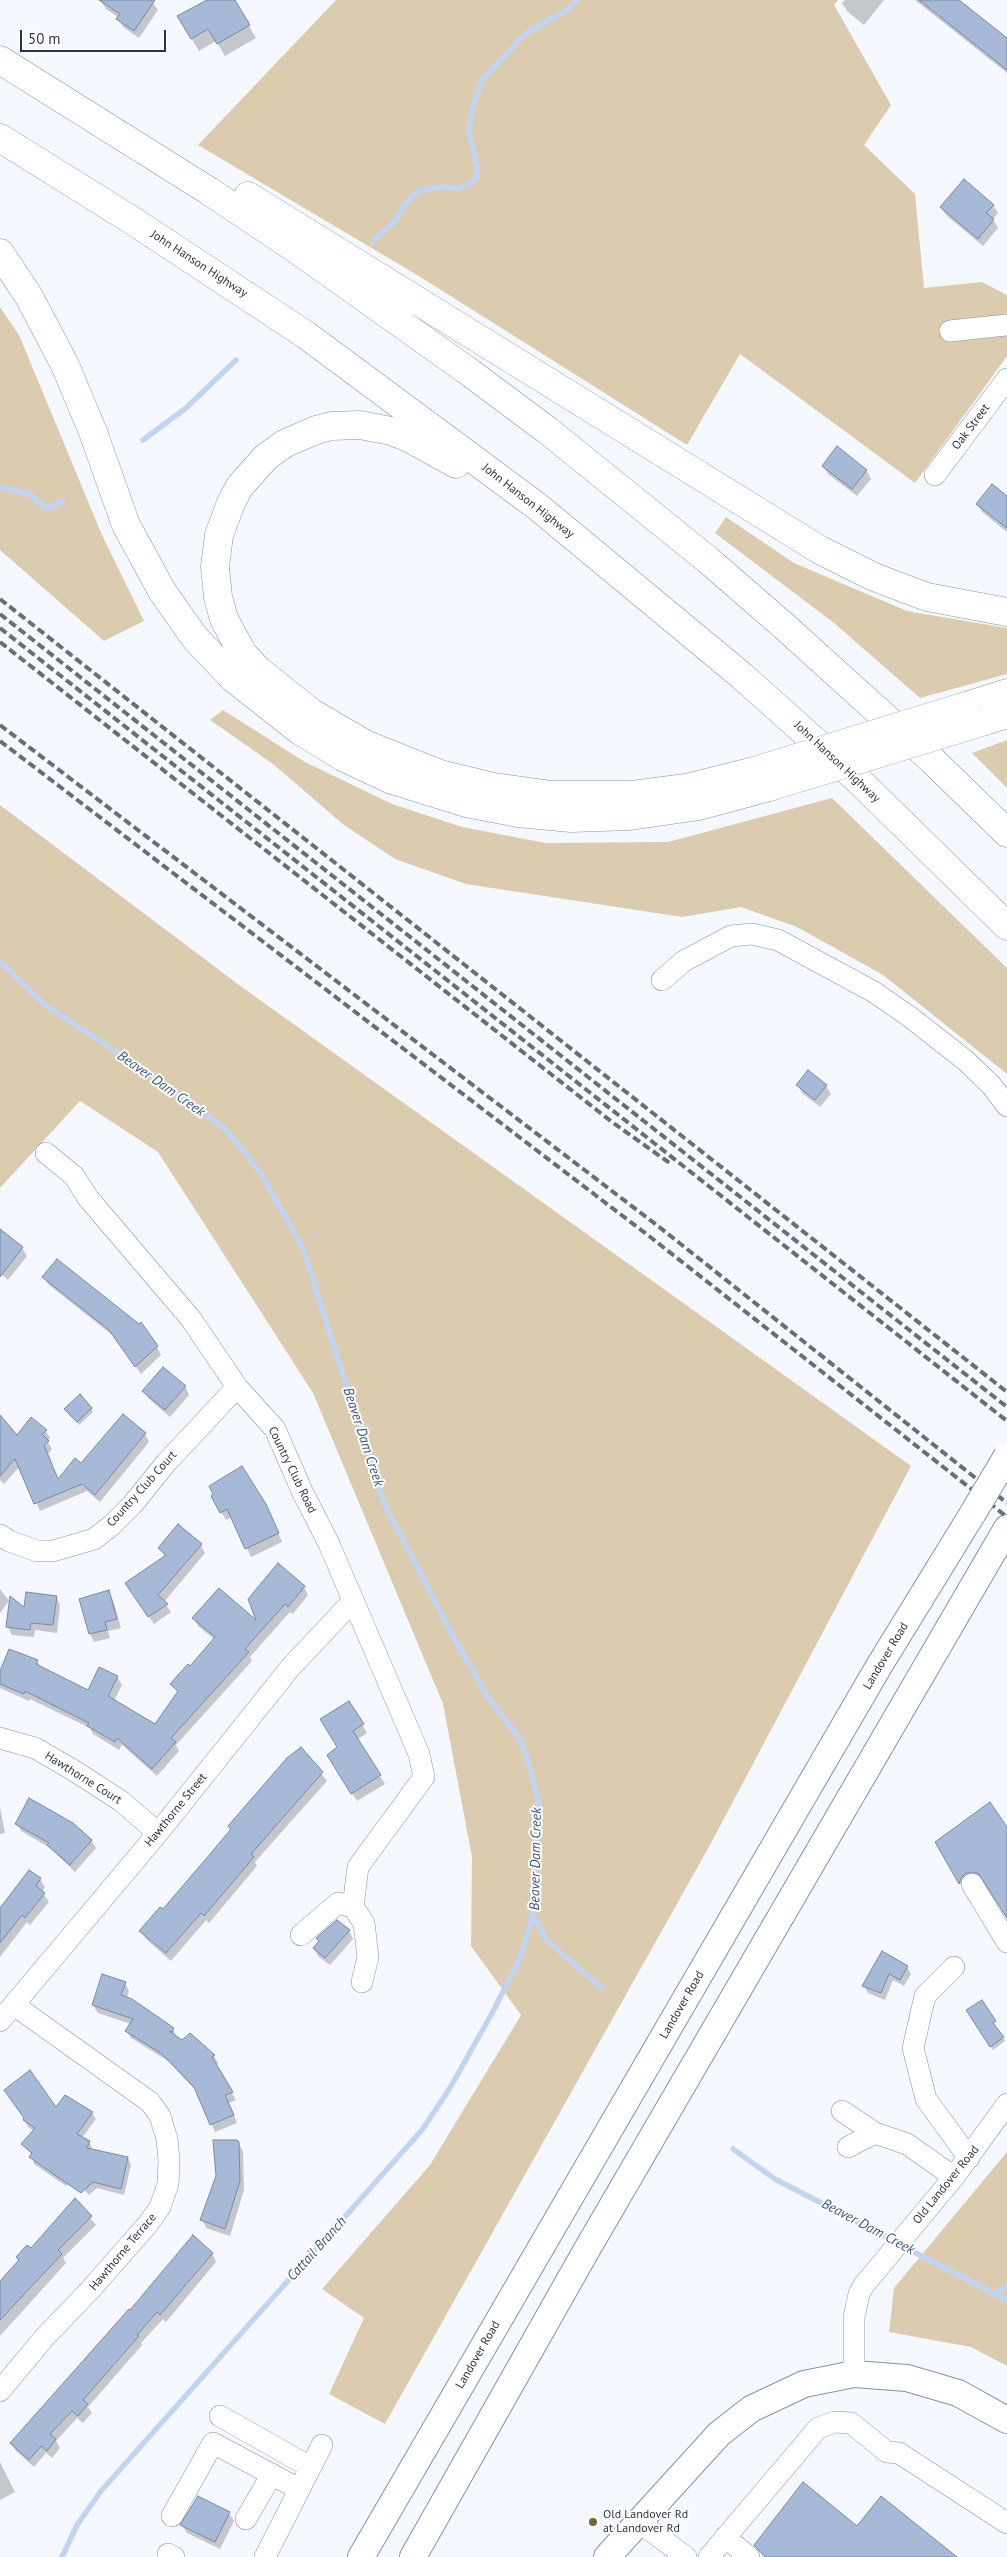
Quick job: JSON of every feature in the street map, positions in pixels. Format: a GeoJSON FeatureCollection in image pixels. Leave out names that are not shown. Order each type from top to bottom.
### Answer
{"type":"FeatureCollection","features":[{"type":"Feature","properties":{"kind":"highway"},"geometry":{"type":"LineString","coordinates":[[0,60],[216,196],[381,308],[547,430],[629,495],[784,626],[932,760],[1007,833]]}},
{"type":"Feature","properties":{"kind":"highway"},"geometry":{"type":"LineString","coordinates":[[123,136],[213,174],[757,512],[840,561],[874,577],[927,597],[1007,612]]}},
{"type":"Feature","properties":{"kind":"highway","name":"John Hanson Highway"},"geometry":{"type":"LineString","coordinates":[[0,138],[130,219],[306,335],[538,507],[650,599],[798,726],[858,780],[1007,926]]}},
{"type":"Feature","properties":{"kind":"highway"},"geometry":{"type":"LineString","coordinates":[[0,253],[28,295],[65,365],[93,432],[126,525],[149,570],[195,638],[233,678],[277,715],[319,744],[392,780],[441,797],[510,812],[570,818],[630,816],[700,806],[762,779],[986,713],[1007,693]]}},
{"type":"Feature","properties":{"kind":"highway"},"geometry":{"type":"LineString","coordinates":[[538,507],[425,446],[391,431],[354,425],[316,430],[284,444],[266,457],[240,486],[231,503],[219,535],[215,567],[218,598],[224,618],[244,654],[269,680],[292,699],[367,745],[440,774],[494,787],[582,797],[632,795],[762,779]]}},
{"type":"Feature","properties":{"kind":"main road","name":"Landover Road"},"geometry":{"type":"LineString","coordinates":[[361,2557],[879,1666],[1007,1456]]}},
{"type":"Feature","properties":{"kind":"main road"},"geometry":{"type":"LineString","coordinates":[[413,2557],[586,2251],[1005,1531]]}},
{"type":"Feature","properties":{"kind":"main road"},"geometry":{"type":"LineString","coordinates":[[607,2557],[719,2434],[751,2409],[770,2398],[804,2384],[854,2374],[888,2375],[942,2387],[1007,2420]]}},
{"type":"Feature","properties":{"kind":"street"},"geometry":{"type":"LineString","coordinates":[[950,331],[1007,325]]}},
{"type":"Feature","properties":{"kind":"street","name":"Oak Street"},"geometry":{"type":"LineString","coordinates":[[935,475],[1007,379]]}},
{"type":"Feature","properties":{"kind":"street"},"geometry":{"type":"LineString","coordinates":[[662,980],[684,961],[730,936],[752,934],[778,940],[874,992],[910,1017],[965,1060],[991,1085],[1007,1106]]}},
{"type":"Feature","properties":{"kind":"street","name":"Country Club Road"},"geometry":{"type":"LineString","coordinates":[[46,1153],[74,1176],[88,1198],[191,1318],[237,1386],[275,1429],[353,1601],[419,1754],[424,1777],[358,1867],[353,1908]]}},
{"type":"Feature","properties":{"kind":"street","name":"Country Club Court"},"geometry":{"type":"LineString","coordinates":[[0,1535],[9,1542],[37,1550],[67,1548],[94,1539],[132,1505],[166,1463],[237,1386]]}},
{"type":"Feature","properties":{"kind":"street","name":"Hawthorne Street"},"geometry":{"type":"LineString","coordinates":[[7,2013],[158,1833],[290,1668],[353,1601]]}},
{"type":"Feature","properties":{"kind":"street","name":"Hawthorne Court"},"geometry":{"type":"LineString","coordinates":[[0,1738],[34,1748],[73,1770],[121,1801],[158,1833]]}},
{"type":"Feature","properties":{"kind":"street"},"geometry":{"type":"LineString","coordinates":[[972,1884],[1007,1942]]}},
{"type":"Feature","properties":{"kind":"street"},"geometry":{"type":"LineString","coordinates":[[301,1935],[338,1903],[353,1908],[364,1923],[368,1958],[362,1982]]}},
{"type":"Feature","properties":{"kind":"street"},"geometry":{"type":"LineString","coordinates":[[954,1967],[925,1996],[913,2048],[926,2099],[969,2158]]}},
{"type":"Feature","properties":{"kind":"street","name":"Hawthorne Terrace"},"geometry":{"type":"LineString","coordinates":[[0,2391],[44,2338],[90,2290],[148,2224],[160,2207],[168,2184],[169,2160],[167,2139],[160,2116],[150,2102],[7,2013]]}},
{"type":"Feature","properties":{"kind":"street","name":"Old Landover Road"},"geometry":{"type":"LineString","coordinates":[[854,2374],[856,2306],[864,2285],[876,2268],[954,2177],[1007,2104]]}},
{"type":"Feature","properties":{"kind":"street"},"geometry":{"type":"LineString","coordinates":[[842,2111],[875,2133],[907,2144],[954,2177]]}},
{"type":"Feature","properties":{"kind":"street"},"geometry":{"type":"LineString","coordinates":[[848,2146],[875,2133]]}},
{"type":"Feature","properties":{"kind":"street"},"geometry":{"type":"LineString","coordinates":[[220,2416],[310,2467]]}},
{"type":"Feature","properties":{"kind":"street"},"geometry":{"type":"LineString","coordinates":[[709,2557],[818,2428],[835,2422],[851,2424],[887,2452],[899,2453],[1007,2523]]}},
{"type":"Feature","properties":{"kind":"street"},"geometry":{"type":"LineString","coordinates":[[172,2516],[213,2443],[300,2489]]}},
{"type":"Feature","properties":{"kind":"street"},"geometry":{"type":"LineString","coordinates":[[265,2557],[322,2445]]}},
{"type":"Feature","properties":{"kind":"street"},"geometry":{"type":"LineString","coordinates":[[246,2519],[272,2474]]}},
{"type":"Feature","properties":{"kind":"street"},"geometry":{"type":"LineString","coordinates":[[639,2522],[686,2557]]}},
{"type":"Feature","properties":{"kind":"street"},"geometry":{"type":"LineString","coordinates":[[725,2538],[750,2557]]}},
{"type":"Feature","properties":{"kind":"shaded area"},"geometry":{"type":"Polygon","coordinates":[[[336,0],[838,0],[834,5],[891,105],[864,145],[915,194],[924,288],[982,282],[1007,295],[1007,356],[915,483],[740,354],[687,445],[422,278],[198,145],[336,0]]]}},
{"type":"Feature","properties":{"kind":"shaded area"},"geometry":{"type":"Polygon","coordinates":[[[0,307],[19,335],[102,535],[144,621],[104,641],[0,550],[0,307]]]}},
{"type":"Feature","properties":{"kind":"shaded area"},"geometry":{"type":"Polygon","coordinates":[[[726,517],[794,563],[907,611],[1007,628],[1007,674],[920,698],[834,623],[715,533],[726,517]]]}},
{"type":"Feature","properties":{"kind":"shaded area"},"geometry":{"type":"Polygon","coordinates":[[[223,710],[305,762],[392,804],[462,827],[546,843],[668,842],[832,798],[1007,968],[1007,1074],[883,975],[797,927],[741,907],[682,917],[466,884],[395,859],[344,825],[273,764],[210,720],[223,710]]]}},
{"type":"Feature","properties":{"kind":"shaded area"},"geometry":{"type":"Polygon","coordinates":[[[1007,740],[1007,788],[972,753],[1007,740]]]}},
{"type":"Feature","properties":{"kind":"shaded area"},"geometry":{"type":"Polygon","coordinates":[[[0,805],[239,985],[911,1466],[710,1845],[385,2424],[329,2394],[364,2318],[322,2289],[430,2165],[521,2015],[471,1946],[472,1857],[443,1704],[313,1393],[158,1152],[80,1101],[0,1188],[0,805]]]}},
{"type":"Feature","properties":{"kind":"shaded area"},"geometry":{"type":"Polygon","coordinates":[[[1007,2152],[1007,2366],[971,2347],[889,2332],[894,2288],[1007,2152]]]}},
{"type":"Feature","properties":{"kind":"building"},"geometry":{"type":"Polygon","coordinates":[[[99,0],[155,0],[134,31],[116,19],[120,14],[99,0]]]}},
{"type":"Feature","properties":{"kind":"building"},"geometry":{"type":"Polygon","coordinates":[[[207,0],[235,0],[250,25],[217,44],[208,29],[191,39],[177,16],[207,0]]]}},
{"type":"Feature","properties":{"kind":"building"},"geometry":{"type":"Polygon","coordinates":[[[919,0],[959,0],[1007,38],[1007,70],[919,0]]]}},
{"type":"Feature","properties":{"kind":"building"},"geometry":{"type":"Polygon","coordinates":[[[964,179],[994,205],[986,213],[994,219],[978,239],[940,207],[964,179]]]}},
{"type":"Feature","properties":{"kind":"building"},"geometry":{"type":"Polygon","coordinates":[[[837,446],[867,470],[852,489],[822,466],[837,446]]]}},
{"type":"Feature","properties":{"kind":"building"},"geometry":{"type":"Polygon","coordinates":[[[992,484],[1007,496],[1007,528],[976,504],[992,484]]]}},
{"type":"Feature","properties":{"kind":"building"},"geometry":{"type":"Polygon","coordinates":[[[808,1070],[827,1085],[815,1100],[796,1085],[808,1070]]]}},
{"type":"Feature","properties":{"kind":"building"},"geometry":{"type":"Polygon","coordinates":[[[0,1229],[23,1247],[0,1277],[0,1229]]]}},
{"type":"Feature","properties":{"kind":"building"},"geometry":{"type":"Polygon","coordinates":[[[57,1259],[139,1324],[141,1322],[158,1346],[135,1367],[109,1330],[42,1277],[57,1259]]]}},
{"type":"Feature","properties":{"kind":"building"},"geometry":{"type":"Polygon","coordinates":[[[163,1367],[186,1386],[165,1410],[142,1391],[163,1367]]]}},
{"type":"Feature","properties":{"kind":"building"},"geometry":{"type":"Polygon","coordinates":[[[80,1394],[92,1408],[77,1422],[64,1409],[80,1394]]]}},
{"type":"Feature","properties":{"kind":"building"},"geometry":{"type":"Polygon","coordinates":[[[123,1414],[146,1433],[95,1495],[82,1484],[34,1504],[15,1459],[0,1476],[0,1415],[17,1435],[31,1417],[47,1430],[42,1434],[49,1441],[44,1445],[58,1479],[75,1458],[81,1463],[123,1414]]]}},
{"type":"Feature","properties":{"kind":"building"},"geometry":{"type":"Polygon","coordinates":[[[242,1466],[266,1504],[279,1533],[245,1549],[227,1509],[220,1513],[211,1496],[213,1494],[209,1486],[242,1466]]]}},
{"type":"Feature","properties":{"kind":"building"},"geometry":{"type":"Polygon","coordinates":[[[178,1524],[202,1544],[158,1595],[168,1604],[148,1617],[125,1583],[166,1555],[158,1548],[178,1524]]]}},
{"type":"Feature","properties":{"kind":"building"},"geometry":{"type":"Polygon","coordinates":[[[278,1563],[305,1586],[288,1607],[285,1604],[245,1649],[249,1652],[171,1738],[176,1742],[152,1769],[117,1738],[115,1742],[87,1726],[89,1723],[25,1691],[24,1694],[0,1684],[0,1671],[9,1649],[38,1660],[36,1664],[88,1690],[99,1667],[118,1676],[108,1696],[155,1724],[178,1691],[170,1684],[188,1664],[190,1666],[215,1637],[192,1618],[219,1588],[256,1620],[248,1599],[278,1563]]]}},
{"type":"Feature","properties":{"kind":"building"},"geometry":{"type":"Polygon","coordinates":[[[109,1590],[117,1619],[105,1622],[107,1630],[89,1634],[79,1599],[109,1590]]]}},
{"type":"Feature","properties":{"kind":"building"},"geometry":{"type":"Polygon","coordinates":[[[26,1592],[57,1596],[53,1625],[31,1623],[30,1630],[6,1627],[10,1596],[24,1607],[26,1592]]]}},
{"type":"Feature","properties":{"kind":"building"},"geometry":{"type":"Polygon","coordinates":[[[349,1701],[364,1724],[353,1731],[381,1775],[351,1794],[327,1755],[337,1747],[320,1719],[349,1701]]]}},
{"type":"Feature","properties":{"kind":"building"},"geometry":{"type":"Polygon","coordinates":[[[301,1747],[323,1772],[251,1854],[254,1857],[204,1916],[201,1913],[166,1953],[139,1931],[160,1907],[163,1909],[231,1829],[228,1826],[287,1758],[301,1747]]]}},
{"type":"Feature","properties":{"kind":"building"},"geometry":{"type":"Polygon","coordinates":[[[29,1798],[73,1823],[92,1840],[70,1865],[47,1845],[49,1843],[15,1824],[29,1798]]]}},
{"type":"Feature","properties":{"kind":"building"},"geometry":{"type":"Polygon","coordinates":[[[990,1802],[1007,1827],[1007,1918],[978,1873],[966,1873],[961,1878],[959,1884],[935,1842],[990,1802]]]}},
{"type":"Feature","properties":{"kind":"building"},"geometry":{"type":"Polygon","coordinates":[[[29,1870],[41,1878],[36,1886],[45,1893],[25,1918],[22,1915],[0,1943],[0,1908],[29,1870]]]}},
{"type":"Feature","properties":{"kind":"building"},"geometry":{"type":"Polygon","coordinates":[[[337,1920],[350,1930],[325,1958],[313,1948],[319,1941],[316,1938],[337,1920]]]}},
{"type":"Feature","properties":{"kind":"building"},"geometry":{"type":"Polygon","coordinates":[[[882,1951],[908,1966],[900,1980],[889,1974],[881,1993],[862,1986],[882,1951]]]}},
{"type":"Feature","properties":{"kind":"building"},"geometry":{"type":"Polygon","coordinates":[[[102,1974],[126,1982],[121,1995],[132,1999],[174,2028],[172,2032],[169,2031],[182,2040],[190,2033],[215,2055],[212,2057],[233,2092],[225,2095],[234,2115],[210,2125],[194,2087],[162,2054],[125,2031],[133,2019],[92,2005],[102,1974]]]}},
{"type":"Feature","properties":{"kind":"building"},"geometry":{"type":"Polygon","coordinates":[[[982,2000],[996,2021],[993,2023],[1004,2037],[990,2047],[966,2010],[982,2000]]]}},
{"type":"Feature","properties":{"kind":"building"},"geometry":{"type":"Polygon","coordinates":[[[30,2070],[56,2107],[65,2095],[93,2112],[77,2134],[90,2141],[87,2148],[128,2157],[121,2189],[93,2182],[81,2193],[29,2157],[32,2153],[21,2144],[35,2128],[23,2120],[24,2118],[4,2090],[30,2070]]]}},
{"type":"Feature","properties":{"kind":"building"},"geometry":{"type":"Polygon","coordinates":[[[213,2140],[237,2140],[239,2142],[240,2181],[225,2229],[200,2220],[216,2176],[213,2140]]]}},
{"type":"Feature","properties":{"kind":"building"},"geometry":{"type":"Polygon","coordinates":[[[75,2198],[92,2216],[58,2250],[62,2254],[0,2320],[0,2281],[19,2260],[16,2257],[27,2245],[31,2248],[75,2198]]]}},
{"type":"Feature","properties":{"kind":"building"},"geometry":{"type":"Polygon","coordinates":[[[193,2235],[213,2253],[160,2315],[157,2312],[137,2335],[139,2336],[83,2400],[88,2404],[78,2416],[72,2411],[50,2434],[56,2439],[47,2451],[41,2446],[29,2460],[10,2443],[130,2310],[193,2235]]]}},
{"type":"Feature","properties":{"kind":"building"},"geometry":{"type":"Polygon","coordinates":[[[803,2482],[857,2526],[881,2496],[957,2557],[765,2557],[754,2545],[803,2482]]]}},
{"type":"Feature","properties":{"kind":"building"},"geometry":{"type":"Polygon","coordinates":[[[198,2496],[230,2512],[215,2542],[180,2525],[198,2496]]]}},
{"type":"Feature","properties":{"kind":"waterway"},"geometry":{"type":"LineString","coordinates":[[372,242],[393,223],[406,203],[418,191],[439,187],[458,188],[470,184],[478,175],[469,131],[473,106],[482,80],[525,34],[570,8],[577,0]]}},
{"type":"Feature","properties":{"kind":"waterway"},"geometry":{"type":"LineString","coordinates":[[143,440],[186,408],[236,360]]}},
{"type":"Feature","properties":{"kind":"waterway"},"geometry":{"type":"LineString","coordinates":[[0,487],[31,495],[43,506],[51,507],[63,501]]}},
{"type":"Feature","properties":{"kind":"waterway","name":"Beaver Dam Creek"},"geometry":{"type":"LineString","coordinates":[[0,962],[46,1006],[142,1068],[224,1128],[264,1179],[303,1248],[384,1504],[459,1647],[488,1697],[519,1738],[531,1770],[540,1811],[533,1885],[533,1915],[547,1941],[602,1988]]}},
{"type":"Feature","properties":{"kind":"waterway","name":"Cattail Branch"},"geometry":{"type":"LineString","coordinates":[[62,2557],[77,2525],[101,2491],[422,2130],[450,2088],[519,1961],[533,1915]]}},
{"type":"Feature","properties":{"kind":"waterway","name":"Beaver Dam Creek"},"geometry":{"type":"LineString","coordinates":[[733,2149],[775,2179],[894,2241]]}},
{"type":"Feature","properties":{"kind":"waterway","name":"Beaver Dam Creek"},"geometry":{"type":"LineString","coordinates":[[902,2246],[1007,2300]]}},
{"type":"Feature","properties":{"kind":"waterway"},"geometry":{"type":"LineString","coordinates":[[995,2294],[1007,2286]]}},
{"type":"Feature","properties":{"kind":"railway"},"geometry":{"type":"LineString","coordinates":[[0,599],[1007,1392]]}},
{"type":"Feature","properties":{"kind":"railway"},"geometry":{"type":"LineString","coordinates":[[0,614],[1007,1407]]}},
{"type":"Feature","properties":{"kind":"railway"},"geometry":{"type":"LineString","coordinates":[[0,628],[1007,1421]]}},
{"type":"Feature","properties":{"kind":"railway"},"geometry":{"type":"LineString","coordinates":[[0,642],[612,1122],[671,1164]]}},
{"type":"Feature","properties":{"kind":"railway"},"geometry":{"type":"LineString","coordinates":[[0,725],[658,1226],[1007,1503]]}},
{"type":"Feature","properties":{"kind":"railway"},"geometry":{"type":"LineString","coordinates":[[0,741],[649,1236],[1007,1517]]}},
{"type":"Feature","properties":{"kind":"place","name":"Old Landover Rd at Landover Rd"},"geometry":{"type":"Point","coordinates":[593,2522]}}]}
